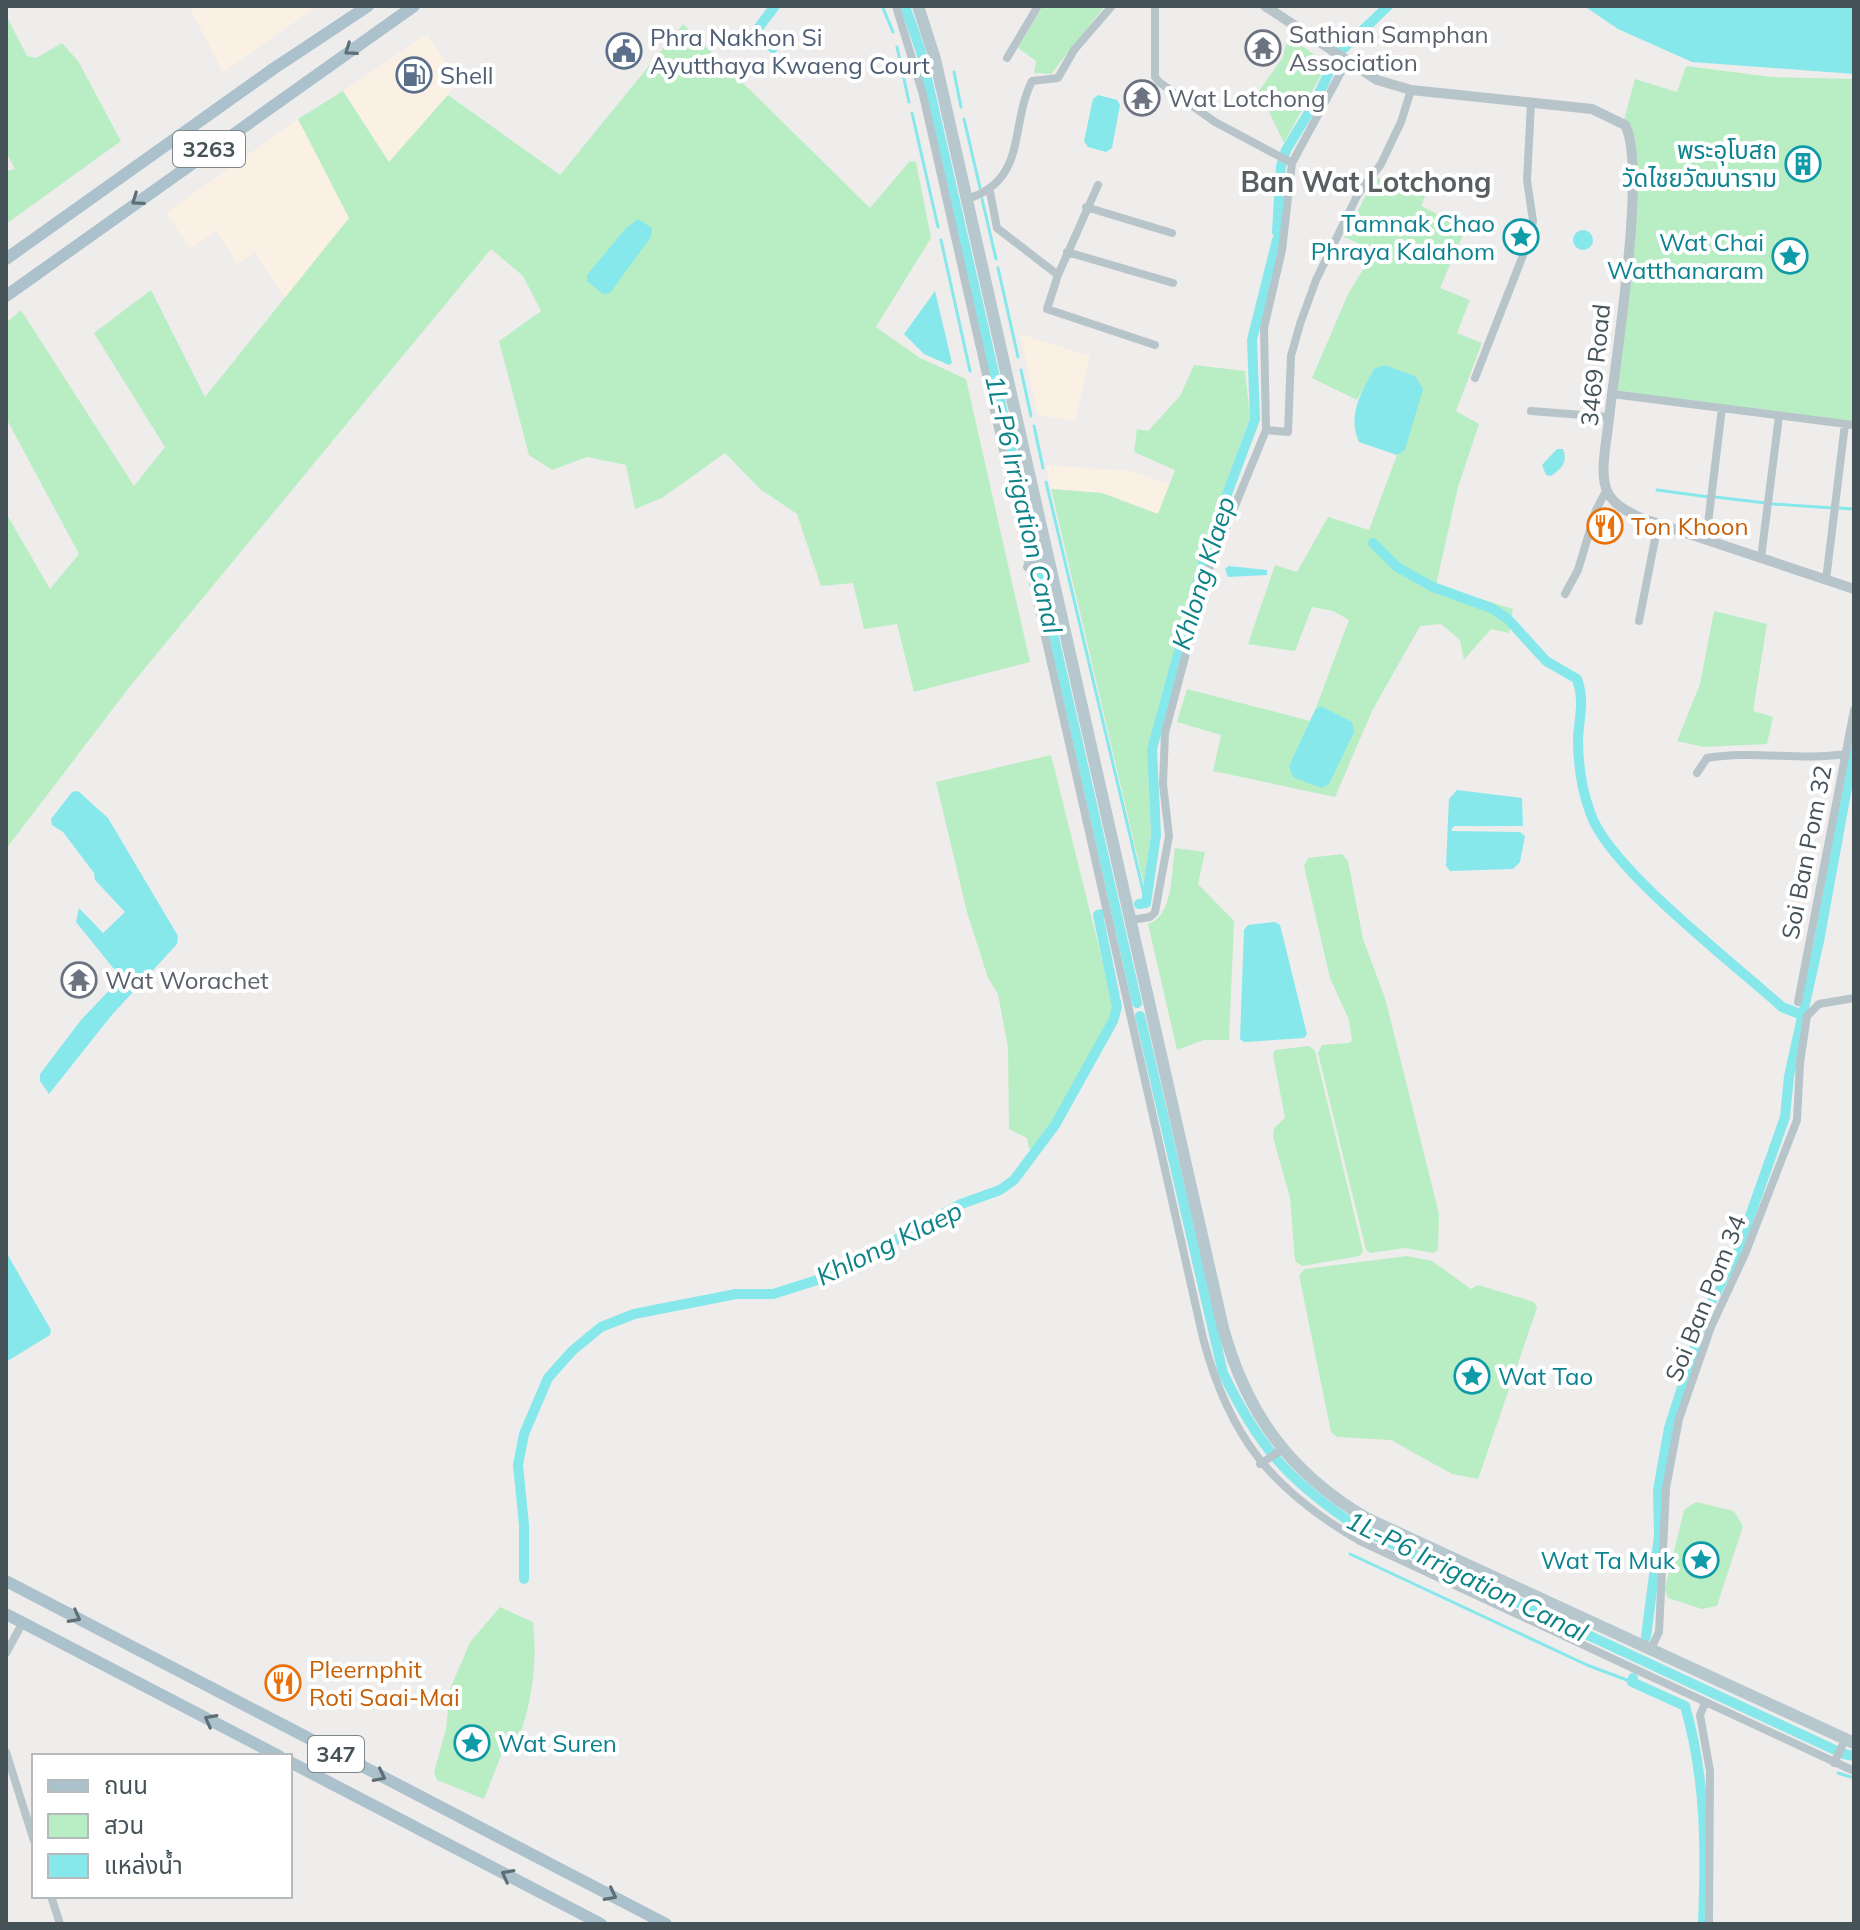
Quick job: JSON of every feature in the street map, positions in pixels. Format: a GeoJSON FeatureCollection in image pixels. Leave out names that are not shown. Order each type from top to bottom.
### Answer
{"type":"FeatureCollection","features":[{"type":"Feature","properties":{"kind":"main road","name":"3263"},"geometry":{"type":"LineString","coordinates":[[6,259],[368,6]]}},
{"type":"Feature","properties":{"kind":"main road","name":"3263"},"geometry":{"type":"LineString","coordinates":[[6,296],[414,6]]}},
{"type":"Feature","properties":{"kind":"main road"},"geometry":{"type":"LineString","coordinates":[[918,6],[935,59],[961,212],[1038,564],[1131,920],[1176,1134],[1232,1360],[1249,1403],[1279,1452],[1311,1480],[1366,1518],[1850,1741]]}},
{"type":"Feature","properties":{"kind":"main road"},"geometry":{"type":"LineString","coordinates":[[239,94],[255,117]]}},
{"type":"Feature","properties":{"kind":"main road","name":"347"},"geometry":{"type":"LineString","coordinates":[[6,1581],[666,1924]]}},
{"type":"Feature","properties":{"kind":"main road","name":"347"},"geometry":{"type":"LineString","coordinates":[[6,1614],[275,1754]]}},
{"type":"Feature","properties":{"kind":"main road","name":"347"},"geometry":{"type":"LineString","coordinates":[[292,1763],[601,1924]]}},
{"type":"Feature","properties":{"kind":"street"},"geometry":{"type":"LineString","coordinates":[[896,6],[961,212],[1210,1366],[1235,1423],[1263,1462],[1308,1507],[1360,1541],[1854,1771]]}},
{"type":"Feature","properties":{"kind":"street"},"geometry":{"type":"LineString","coordinates":[[1007,58],[1038,6]]}},
{"type":"Feature","properties":{"kind":"street"},"geometry":{"type":"LineString","coordinates":[[961,212],[990,192],[1004,173],[1014,149],[1032,81],[1058,78],[1074,50],[1112,6]]}},
{"type":"Feature","properties":{"kind":"street"},"geometry":{"type":"LineString","coordinates":[[1155,6],[1155,77],[1215,122],[1286,160]]}},
{"type":"Feature","properties":{"kind":"street","name":"3469 Road"},"geometry":{"type":"LineString","coordinates":[[1265,6],[1377,80],[1411,90],[1606,113],[1625,125],[1632,137],[1631,215],[1609,417],[1606,491]]}},
{"type":"Feature","properties":{"kind":"street"},"geometry":{"type":"LineString","coordinates":[[1131,920],[1150,917],[1155,912],[1169,836],[1163,784],[1165,733],[1207,574],[1266,430],[1264,328],[1282,250],[1286,160],[1347,61]]}},
{"type":"Feature","properties":{"kind":"street"},"geometry":{"type":"LineString","coordinates":[[1266,430],[1288,432],[1291,356],[1305,309],[1358,194],[1381,164],[1411,90]]}},
{"type":"Feature","properties":{"kind":"street"},"geometry":{"type":"LineString","coordinates":[[1475,378],[1529,240],[1533,221],[1527,180],[1531,103]]}},
{"type":"Feature","properties":{"kind":"street"},"geometry":{"type":"LineString","coordinates":[[1098,185],[1058,275],[1047,305],[1049,311],[1155,345]]}},
{"type":"Feature","properties":{"kind":"street"},"geometry":{"type":"LineString","coordinates":[[990,192],[997,228],[1058,275]]}},
{"type":"Feature","properties":{"kind":"street"},"geometry":{"type":"LineString","coordinates":[[1086,207],[1172,233]]}},
{"type":"Feature","properties":{"kind":"street"},"geometry":{"type":"LineString","coordinates":[[1067,252],[1173,283]]}},
{"type":"Feature","properties":{"kind":"street"},"geometry":{"type":"LineString","coordinates":[[1612,394],[1850,425],[1826,580]]}},
{"type":"Feature","properties":{"kind":"street"},"geometry":{"type":"LineString","coordinates":[[1706,540],[1722,408]]}},
{"type":"Feature","properties":{"kind":"street"},"geometry":{"type":"LineString","coordinates":[[1531,411],[1609,417]]}},
{"type":"Feature","properties":{"kind":"street"},"geometry":{"type":"LineString","coordinates":[[1761,558],[1779,416]]}},
{"type":"Feature","properties":{"kind":"street"},"geometry":{"type":"LineString","coordinates":[[1565,594],[1578,570],[1596,510],[1606,491],[1617,505],[1658,524],[1854,589]]}},
{"type":"Feature","properties":{"kind":"street"},"geometry":{"type":"LineString","coordinates":[[1639,621],[1658,524]]}},
{"type":"Feature","properties":{"kind":"street","name":"Soi Ban Pom 32"},"geometry":{"type":"LineString","coordinates":[[1798,1002],[1854,710]]}},
{"type":"Feature","properties":{"kind":"street"},"geometry":{"type":"LineString","coordinates":[[1697,773],[1707,758],[1728,754],[1811,759],[1845,754]]}},
{"type":"Feature","properties":{"kind":"street","name":"Soi Ban Pom 34"},"geometry":{"type":"LineString","coordinates":[[1650,1651],[1660,1626],[1666,1488],[1679,1419],[1711,1327],[1745,1254],[1797,1120],[1800,1063],[1807,1016],[1819,1004],[1854,998]]}},
{"type":"Feature","properties":{"kind":"street"},"geometry":{"type":"LineString","coordinates":[[1132,1013],[1150,1002]]}},
{"type":"Feature","properties":{"kind":"street"},"geometry":{"type":"LineString","coordinates":[[1161,1139],[1176,1134]]}},
{"type":"Feature","properties":{"kind":"street"},"geometry":{"type":"LineString","coordinates":[[1263,1462],[1279,1452]]}},
{"type":"Feature","properties":{"kind":"street"},"geometry":{"type":"LineString","coordinates":[[6,1653],[23,1622]]}},
{"type":"Feature","properties":{"kind":"street"},"geometry":{"type":"LineString","coordinates":[[1705,1703],[1700,1715],[1710,1771],[1709,1924]]}},
{"type":"Feature","properties":{"kind":"street"},"geometry":{"type":"LineString","coordinates":[[1834,1763],[1850,1741]]}},
{"type":"Feature","properties":{"kind":"street"},"geometry":{"type":"LineString","coordinates":[[6,1752],[32,1835]]}},
{"type":"Feature","properties":{"kind":"street"},"geometry":{"type":"LineString","coordinates":[[51,1898],[57,1923]]}},
{"type":"Feature","properties":{"kind":"shaded area"},"geometry":{"type":"Polygon","coordinates":[[[189,6],[318,6],[223,72],[189,6]]]}},
{"type":"Feature","properties":{"kind":"shaded area"},"geometry":{"type":"Polygon","coordinates":[[[427,34],[458,83],[388,163],[343,91],[427,34]]]}},
{"type":"Feature","properties":{"kind":"shaded area"},"geometry":{"type":"Polygon","coordinates":[[[298,119],[350,218],[285,298],[255,252],[237,264],[216,230],[190,249],[166,213],[298,119]]]}},
{"type":"Feature","properties":{"kind":"shaded area"},"geometry":{"type":"Polygon","coordinates":[[[1020,334],[1090,356],[1075,421],[1038,415],[1020,334]]]}},
{"type":"Feature","properties":{"kind":"shaded area"},"geometry":{"type":"Polygon","coordinates":[[[1046,465],[1130,471],[1170,484],[1158,514],[1102,493],[1051,489],[1046,465]]]}},
{"type":"Feature","properties":{"kind":"green space"},"geometry":{"type":"Polygon","coordinates":[[[1043,6],[1105,6],[1051,74],[1034,73],[1036,61],[1018,48],[1043,6]]]}},
{"type":"Feature","properties":{"kind":"green space"},"geometry":{"type":"Polygon","coordinates":[[[6,15],[27,56],[36,58],[62,43],[78,61],[121,141],[6,224],[6,171],[15,169],[6,152],[6,15]]]}},
{"type":"Feature","properties":{"kind":"green space"},"geometry":{"type":"Polygon","coordinates":[[[683,24],[870,208],[910,161],[916,162],[931,238],[876,327],[920,358],[966,379],[1030,662],[914,692],[897,624],[864,629],[853,583],[821,586],[797,514],[760,489],[725,453],[662,498],[635,509],[626,465],[587,457],[552,470],[529,455],[499,341],[541,311],[523,276],[491,249],[131,685],[6,849],[6,513],[50,589],[79,554],[6,418],[6,323],[21,310],[134,486],[165,447],[94,333],[151,290],[205,397],[349,218],[298,119],[343,91],[389,162],[448,95],[560,175],[683,24]]]}},
{"type":"Feature","properties":{"kind":"green space"},"geometry":{"type":"Polygon","coordinates":[[[1288,36],[1327,64],[1284,143],[1259,91],[1283,57],[1288,36]]]}},
{"type":"Feature","properties":{"kind":"green space"},"geometry":{"type":"Polygon","coordinates":[[[1686,66],[1772,77],[1854,79],[1854,421],[1615,392],[1636,154],[1635,138],[1624,120],[1635,79],[1677,92],[1686,66]]]}},
{"type":"Feature","properties":{"kind":"green space"},"geometry":{"type":"Polygon","coordinates":[[[1376,176],[1394,192],[1405,180],[1427,192],[1421,206],[1466,228],[1440,288],[1470,300],[1457,333],[1482,343],[1456,411],[1479,424],[1458,487],[1436,585],[1513,609],[1509,633],[1491,629],[1464,660],[1460,640],[1441,624],[1420,626],[1372,711],[1335,797],[1213,771],[1221,735],[1177,722],[1187,689],[1310,721],[1289,766],[1322,706],[1315,710],[1349,620],[1333,611],[1312,607],[1295,651],[1248,644],[1275,565],[1297,572],[1328,517],[1369,530],[1397,455],[1405,450],[1374,369],[1357,400],[1312,378],[1349,292],[1375,251],[1344,237],[1376,176]]]}},
{"type":"Feature","properties":{"kind":"green space"},"geometry":{"type":"Polygon","coordinates":[[[1194,365],[1245,371],[1250,417],[1203,545],[1147,749],[1151,834],[1144,885],[1051,489],[1102,493],[1158,514],[1175,470],[1134,452],[1137,429],[1148,431],[1180,396],[1194,365]]]}},
{"type":"Feature","properties":{"kind":"green space"},"geometry":{"type":"Polygon","coordinates":[[[1714,611],[1767,624],[1753,711],[1773,717],[1767,744],[1703,747],[1677,741],[1700,684],[1714,611]]]}},
{"type":"Feature","properties":{"kind":"green space"},"geometry":{"type":"Polygon","coordinates":[[[1051,755],[1116,1016],[1056,1124],[1036,1148],[1029,1149],[1027,1138],[1009,1129],[1008,1048],[998,994],[988,978],[967,912],[936,782],[1051,755]]]}},
{"type":"Feature","properties":{"kind":"green space"},"geometry":{"type":"Polygon","coordinates":[[[1175,848],[1205,852],[1198,884],[1234,921],[1229,1040],[1204,1040],[1177,1050],[1148,924],[1163,912],[1167,903],[1175,848]]]}},
{"type":"Feature","properties":{"kind":"green space"},"geometry":{"type":"Polygon","coordinates":[[[1342,854],[1348,861],[1363,939],[1385,998],[1439,1214],[1438,1250],[1434,1253],[1405,1248],[1370,1253],[1366,1250],[1318,1053],[1322,1045],[1349,1043],[1352,1040],[1349,1020],[1330,978],[1304,866],[1308,858],[1342,854]]]}},
{"type":"Feature","properties":{"kind":"green space"},"geometry":{"type":"Polygon","coordinates":[[[1309,1046],[1315,1051],[1363,1251],[1360,1256],[1302,1266],[1295,1261],[1290,1198],[1273,1137],[1274,1128],[1285,1118],[1273,1055],[1275,1050],[1309,1046]]]}},
{"type":"Feature","properties":{"kind":"green space"},"geometry":{"type":"Polygon","coordinates":[[[1407,1256],[1432,1261],[1471,1289],[1478,1285],[1534,1302],[1537,1308],[1478,1479],[1452,1474],[1391,1440],[1337,1437],[1331,1432],[1299,1275],[1305,1269],[1407,1256]]]}},
{"type":"Feature","properties":{"kind":"green space"},"geometry":{"type":"Polygon","coordinates":[[[1696,1502],[1734,1511],[1743,1526],[1717,1606],[1702,1609],[1668,1598],[1665,1589],[1684,1510],[1696,1502]]]}},
{"type":"Feature","properties":{"kind":"green space"},"geometry":{"type":"Polygon","coordinates":[[[500,1607],[533,1622],[534,1672],[525,1719],[514,1751],[502,1753],[484,1799],[437,1780],[434,1772],[446,1729],[450,1689],[470,1642],[500,1607]]]}},
{"type":"Feature","properties":{"kind":"water"},"geometry":{"type":"Polygon","coordinates":[[[1584,6],[1854,6],[1854,74],[1692,62],[1618,29],[1584,6]]]}},
{"type":"Feature","properties":{"kind":"water"},"geometry":{"type":"Polygon","coordinates":[[[1098,95],[1117,100],[1120,105],[1112,148],[1106,152],[1088,147],[1084,141],[1093,99],[1098,95]]]}},
{"type":"Feature","properties":{"kind":"water"},"geometry":{"type":"Polygon","coordinates":[[[638,219],[652,228],[651,237],[610,293],[603,294],[587,281],[587,275],[626,228],[638,219]]]}},
{"type":"Feature","properties":{"kind":"water"},"geometry":{"type":"Polygon","coordinates":[[[1579,230],[1587,230],[1593,240],[1587,250],[1579,250],[1573,244],[1573,236],[1579,230]]]}},
{"type":"Feature","properties":{"kind":"water"},"geometry":{"type":"Polygon","coordinates":[[[935,291],[952,363],[949,365],[924,354],[904,334],[935,291]]]}},
{"type":"Feature","properties":{"kind":"water"},"geometry":{"type":"Polygon","coordinates":[[[1384,365],[1415,376],[1423,389],[1405,450],[1397,455],[1359,442],[1354,423],[1360,395],[1374,369],[1384,365]]]}},
{"type":"Feature","properties":{"kind":"water"},"geometry":{"type":"Polygon","coordinates":[[[1557,449],[1563,449],[1563,465],[1551,476],[1546,475],[1542,465],[1557,449]]]}},
{"type":"Feature","properties":{"kind":"water"},"geometry":{"type":"Polygon","coordinates":[[[1229,566],[1267,570],[1267,575],[1228,577],[1225,569],[1229,566]]]}},
{"type":"Feature","properties":{"kind":"water"},"geometry":{"type":"Polygon","coordinates":[[[1321,706],[1352,722],[1354,732],[1329,784],[1321,788],[1293,777],[1289,766],[1315,710],[1321,706]]]}},
{"type":"Feature","properties":{"kind":"water"},"geometry":{"type":"Polygon","coordinates":[[[1457,790],[1522,798],[1523,826],[1454,826],[1451,831],[1520,832],[1525,836],[1520,862],[1513,869],[1450,871],[1446,866],[1449,799],[1457,790]]]}},
{"type":"Feature","properties":{"kind":"water"},"geometry":{"type":"Polygon","coordinates":[[[78,791],[108,818],[178,936],[177,944],[111,1016],[49,1094],[40,1081],[40,1074],[81,1020],[118,981],[118,974],[76,922],[79,908],[103,933],[125,912],[95,880],[94,873],[63,832],[52,825],[51,819],[72,792],[78,791]]]}},
{"type":"Feature","properties":{"kind":"water"},"geometry":{"type":"Polygon","coordinates":[[[1275,922],[1280,925],[1307,1034],[1304,1038],[1244,1042],[1240,1039],[1244,930],[1248,925],[1275,922]]]}},
{"type":"Feature","properties":{"kind":"water"},"geometry":{"type":"Polygon","coordinates":[[[6,1252],[51,1330],[50,1335],[6,1362],[6,1252]]]}},
{"type":"Feature","properties":{"kind":"waterway"},"geometry":{"type":"LineString","coordinates":[[773,48],[758,34],[759,27],[775,6]]}},
{"type":"Feature","properties":{"kind":"waterway","name":"1L-P6 Irrigation Canal"},"geometry":{"type":"LineString","coordinates":[[905,6],[921,52],[1137,1003]]}},
{"type":"Feature","properties":{"kind":"waterway","name":"Khlong Klaep"},"geometry":{"type":"LineString","coordinates":[[1343,49],[1388,6]]}},
{"type":"Feature","properties":{"kind":"waterway"},"geometry":{"type":"LineString","coordinates":[[883,8],[893,32]]}},
{"type":"Feature","properties":{"kind":"waterway"},"geometry":{"type":"LineString","coordinates":[[897,47],[909,102]]}},
{"type":"Feature","properties":{"kind":"waterway","name":"Khlong Klaep"},"geometry":{"type":"LineString","coordinates":[[1277,232],[1281,166],[1286,150],[1314,104],[1333,64]]}},
{"type":"Feature","properties":{"kind":"waterway"},"geometry":{"type":"LineString","coordinates":[[954,72],[961,107]]}},
{"type":"Feature","properties":{"kind":"waterway"},"geometry":{"type":"LineString","coordinates":[[912,113],[938,227]]}},
{"type":"Feature","properties":{"kind":"waterway"},"geometry":{"type":"LineString","coordinates":[[964,119],[980,188]]}},
{"type":"Feature","properties":{"kind":"waterway"},"geometry":{"type":"LineString","coordinates":[[982,199],[996,259]]}},
{"type":"Feature","properties":{"kind":"waterway"},"geometry":{"type":"LineString","coordinates":[[941,240],[970,371]]}},
{"type":"Feature","properties":{"kind":"waterway","name":"Khlong Klaep"},"geometry":{"type":"LineString","coordinates":[[1139,904],[1146,903],[1156,835],[1152,749],[1208,545],[1255,419],[1252,340],[1277,240]]}},
{"type":"Feature","properties":{"kind":"waterway"},"geometry":{"type":"LineString","coordinates":[[998,268],[1018,357]]}},
{"type":"Feature","properties":{"kind":"waterway"},"geometry":{"type":"LineString","coordinates":[[1021,370],[1031,416]]}},
{"type":"Feature","properties":{"kind":"waterway"},"geometry":{"type":"LineString","coordinates":[[1034,426],[1043,468]]}},
{"type":"Feature","properties":{"kind":"waterway"},"geometry":{"type":"LineString","coordinates":[[1046,482],[1146,903]]}},
{"type":"Feature","properties":{"kind":"waterway"},"geometry":{"type":"LineString","coordinates":[[1657,490],[1709,497]]}},
{"type":"Feature","properties":{"kind":"waterway"},"geometry":{"type":"LineString","coordinates":[[1715,497],[1766,503]]}},
{"type":"Feature","properties":{"kind":"waterway"},"geometry":{"type":"LineString","coordinates":[[1773,504],[1833,508]]}},
{"type":"Feature","properties":{"kind":"waterway"},"geometry":{"type":"LineString","coordinates":[[1838,508],[1854,509]]}},
{"type":"Feature","properties":{"kind":"waterway"},"geometry":{"type":"LineString","coordinates":[[1373,543],[1397,567],[1433,587],[1491,608],[1507,618],[1546,661],[1577,679],[1581,702],[1578,739],[1581,776],[1590,812],[1601,834],[1621,860],[1675,914],[1782,1007],[1802,1015]]}},
{"type":"Feature","properties":{"kind":"waterway"},"geometry":{"type":"LineString","coordinates":[[1646,1637],[1659,1536],[1658,1490],[1669,1428],[1706,1312],[1737,1253],[1785,1117],[1789,1076],[1819,941],[1854,749]]}},
{"type":"Feature","properties":{"kind":"waterway","name":"Khlong Klaep"},"geometry":{"type":"LineString","coordinates":[[524,1579],[524,1525],[518,1465],[524,1434],[548,1378],[572,1351],[601,1327],[634,1314],[736,1294],[773,1294],[830,1276],[961,1204],[1000,1190],[1014,1180],[1055,1125],[1113,1021],[1117,1007],[1098,915],[1103,914]]}},
{"type":"Feature","properties":{"kind":"waterway","name":"1L-P6 Irrigation Canal"},"geometry":{"type":"LineString","coordinates":[[1140,1016],[1223,1373],[1250,1423],[1280,1463],[1316,1496],[1362,1530],[1835,1750]]}},
{"type":"Feature","properties":{"kind":"waterway"},"geometry":{"type":"LineString","coordinates":[[1350,1554],[1587,1665],[1632,1682]]}},
{"type":"Feature","properties":{"kind":"waterway"},"geometry":{"type":"LineString","coordinates":[[1633,1678],[1632,1682],[1685,1706],[1701,1787],[1703,1924]]}},
{"type":"Feature","properties":{"kind":"waterway","name":"1L-P6 Irrigation Canal"},"geometry":{"type":"LineString","coordinates":[[1844,1754],[1854,1756]]}},
{"type":"Feature","properties":{"kind":"waterway"},"geometry":{"type":"LineString","coordinates":[[1838,1773],[1854,1778]]}},
{"type":"Feature","properties":{"kind":"place","name":"Sathian Samphan Association"},"geometry":{"type":"Point","coordinates":[1263,48]}},
{"type":"Feature","properties":{"kind":"place","name":"Phra Nakhon Si Ayutthaya Kwaeng Court"},"geometry":{"type":"Point","coordinates":[624,51]}},
{"type":"Feature","properties":{"kind":"place","name":"Shell"},"geometry":{"type":"Point","coordinates":[414,75]}},
{"type":"Feature","properties":{"kind":"place","name":"Wat Lotchong"},"geometry":{"type":"Point","coordinates":[1142,98]}},
{"type":"Feature","properties":{"kind":"place","name":"พระอุโบสถ วัดไชยวัฒนาราม"},"geometry":{"type":"Point","coordinates":[1803,164]}},
{"type":"Feature","properties":{"kind":"place","name":"Tamnak Chao Phraya Kalahom"},"geometry":{"type":"Point","coordinates":[1521,237]}},
{"type":"Feature","properties":{"kind":"place","name":"Wat Chai Watthanaram"},"geometry":{"type":"Point","coordinates":[1790,256]}},
{"type":"Feature","properties":{"kind":"place","name":"Ton Khoon"},"geometry":{"type":"Point","coordinates":[1605,526]}},
{"type":"Feature","properties":{"kind":"place","name":"Wat Worachet"},"geometry":{"type":"Point","coordinates":[79,980]}},
{"type":"Feature","properties":{"kind":"place","name":"Wat Tao"},"geometry":{"type":"Point","coordinates":[1472,1376]}},
{"type":"Feature","properties":{"kind":"place","name":"Wat Ta Muk"},"geometry":{"type":"Point","coordinates":[1701,1560]}},
{"type":"Feature","properties":{"kind":"place","name":"Pleernphit Roti Saai-Mai"},"geometry":{"type":"Point","coordinates":[283,1683]}},
{"type":"Feature","properties":{"kind":"place","name":"Wat Suren"},"geometry":{"type":"Point","coordinates":[472,1743]}},
{"type":"Feature","properties":{"kind":"district","name":"Ban Wat Lotchong"},"geometry":{"type":"Point","coordinates":[1366,181]}}]}
